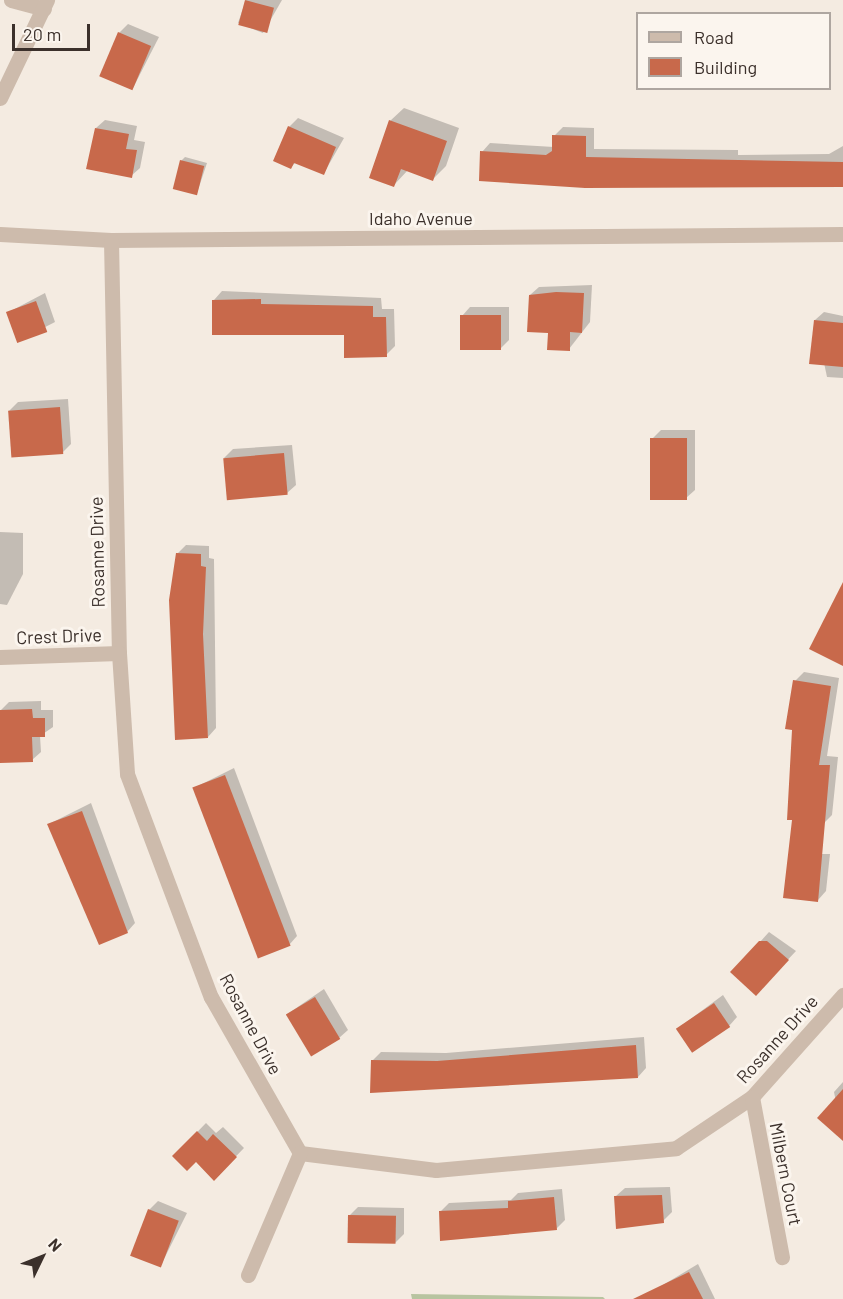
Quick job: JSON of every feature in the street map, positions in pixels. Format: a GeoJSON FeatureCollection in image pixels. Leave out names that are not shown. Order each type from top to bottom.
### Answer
{"type":"FeatureCollection","features":[{"type":"Feature","properties":{"kind":"street"},"geometry":{"type":"LineString","coordinates":[[0,98],[45,5],[11,0]]}},
{"type":"Feature","properties":{"kind":"street","name":"Idaho Avenue"},"geometry":{"type":"LineString","coordinates":[[0,234],[111,240],[843,234]]}},
{"type":"Feature","properties":{"kind":"street","name":"Rosanne Drive"},"geometry":{"type":"LineString","coordinates":[[111,240],[118,653],[132,785],[211,997],[300,1153],[436,1170],[676,1148],[752,1097],[843,995]]}},
{"type":"Feature","properties":{"kind":"street","name":"Crest Drive"},"geometry":{"type":"LineString","coordinates":[[0,657],[118,653]]}},
{"type":"Feature","properties":{"kind":"street","name":"Milbern Court"},"geometry":{"type":"LineString","coordinates":[[752,1097],[782,1257]]}},
{"type":"Feature","properties":{"kind":"street"},"geometry":{"type":"LineString","coordinates":[[248,1275],[300,1153]]}},
{"type":"Feature","properties":{"kind":"green space"},"geometry":{"type":"Polygon","coordinates":[[[411,1294],[603,1297],[605,1299],[412,1299],[411,1294]]]}},
{"type":"Feature","properties":{"kind":"building"},"geometry":{"type":"Polygon","coordinates":[[[245,0],[274,8],[267,33],[238,25],[245,0]]]}},
{"type":"Feature","properties":{"kind":"building"},"geometry":{"type":"Polygon","coordinates":[[[118,32],[151,46],[132,90],[99,76],[118,32]]]}},
{"type":"Feature","properties":{"kind":"building"},"geometry":{"type":"Polygon","coordinates":[[[389,120],[447,141],[433,181],[401,169],[394,187],[369,178],[389,120]]]}},
{"type":"Feature","properties":{"kind":"building"},"geometry":{"type":"Polygon","coordinates":[[[288,126],[336,147],[324,175],[294,163],[291,169],[273,161],[288,126]]]}},
{"type":"Feature","properties":{"kind":"building"},"geometry":{"type":"Polygon","coordinates":[[[95,128],[129,134],[126,149],[137,150],[132,178],[86,169],[95,128]]]}},
{"type":"Feature","properties":{"kind":"building"},"geometry":{"type":"Polygon","coordinates":[[[552,135],[586,136],[586,157],[843,162],[843,187],[585,188],[479,181],[480,151],[546,155],[552,151],[552,135]]]}},
{"type":"Feature","properties":{"kind":"building"},"geometry":{"type":"Polygon","coordinates":[[[180,160],[204,166],[197,195],[173,189],[180,160]]]}},
{"type":"Feature","properties":{"kind":"building"},"geometry":{"type":"Polygon","coordinates":[[[556,292],[584,293],[582,333],[570,332],[570,351],[547,350],[548,333],[527,332],[529,295],[556,292]]]}},
{"type":"Feature","properties":{"kind":"building"},"geometry":{"type":"Polygon","coordinates":[[[261,299],[261,304],[373,306],[373,317],[386,317],[387,357],[344,358],[344,335],[212,335],[212,300],[261,299]]]}},
{"type":"Feature","properties":{"kind":"building"},"geometry":{"type":"Polygon","coordinates":[[[36,301],[47,332],[17,343],[6,312],[36,301]]]}},
{"type":"Feature","properties":{"kind":"building"},"geometry":{"type":"Polygon","coordinates":[[[460,315],[501,315],[501,350],[460,350],[460,315]]]}},
{"type":"Feature","properties":{"kind":"building"},"geometry":{"type":"Polygon","coordinates":[[[814,320],[843,323],[843,367],[809,364],[814,320]]]}},
{"type":"Feature","properties":{"kind":"building"},"geometry":{"type":"Polygon","coordinates":[[[60,407],[63,454],[11,458],[8,411],[60,407]]]}},
{"type":"Feature","properties":{"kind":"building"},"geometry":{"type":"Polygon","coordinates":[[[650,438],[687,438],[687,500],[650,500],[650,438]]]}},
{"type":"Feature","properties":{"kind":"building"},"geometry":{"type":"Polygon","coordinates":[[[284,453],[288,495],[227,500],[223,458],[284,453]]]}},
{"type":"Feature","properties":{"kind":"building"},"geometry":{"type":"Polygon","coordinates":[[[176,553],[201,554],[201,566],[206,567],[203,634],[208,738],[175,740],[169,600],[176,553]]]}},
{"type":"Feature","properties":{"kind":"building"},"geometry":{"type":"Polygon","coordinates":[[[843,582],[843,666],[809,649],[843,582]]]}},
{"type":"Feature","properties":{"kind":"building"},"geometry":{"type":"Polygon","coordinates":[[[793,680],[831,686],[819,765],[830,765],[818,902],[783,898],[792,820],[787,820],[792,730],[785,729],[793,680]]]}},
{"type":"Feature","properties":{"kind":"building"},"geometry":{"type":"Polygon","coordinates":[[[32,709],[33,718],[45,718],[45,737],[32,737],[33,762],[0,763],[0,710],[32,709]]]}},
{"type":"Feature","properties":{"kind":"building"},"geometry":{"type":"Polygon","coordinates":[[[225,775],[291,946],[258,958],[192,788],[225,775]]]}},
{"type":"Feature","properties":{"kind":"building"},"geometry":{"type":"Polygon","coordinates":[[[82,811],[128,933],[99,945],[47,824],[82,811]]]}},
{"type":"Feature","properties":{"kind":"building"},"geometry":{"type":"Polygon","coordinates":[[[759,941],[767,941],[789,960],[756,996],[730,972],[759,941]]]}},
{"type":"Feature","properties":{"kind":"building"},"geometry":{"type":"Polygon","coordinates":[[[315,997],[340,1039],[311,1057],[286,1015],[315,997]]]}},
{"type":"Feature","properties":{"kind":"building"},"geometry":{"type":"Polygon","coordinates":[[[714,1003],[730,1027],[692,1053],[676,1029],[714,1003]]]}},
{"type":"Feature","properties":{"kind":"building"},"geometry":{"type":"Polygon","coordinates":[[[636,1045],[638,1078],[370,1093],[371,1060],[437,1061],[636,1045]]]}},
{"type":"Feature","properties":{"kind":"building"},"geometry":{"type":"Polygon","coordinates":[[[843,1089],[843,1141],[817,1118],[843,1089]]]}},
{"type":"Feature","properties":{"kind":"building"},"geometry":{"type":"Polygon","coordinates":[[[197,1131],[207,1141],[213,1134],[237,1157],[214,1181],[196,1162],[187,1171],[172,1156],[197,1131]]]}},
{"type":"Feature","properties":{"kind":"building"},"geometry":{"type":"Polygon","coordinates":[[[662,1195],[664,1223],[616,1229],[614,1196],[662,1195]]]}},
{"type":"Feature","properties":{"kind":"building"},"geometry":{"type":"Polygon","coordinates":[[[554,1197],[557,1230],[440,1241],[439,1211],[508,1208],[508,1201],[554,1197]]]}},
{"type":"Feature","properties":{"kind":"building"},"geometry":{"type":"Polygon","coordinates":[[[148,1209],[179,1221],[161,1268],[130,1256],[148,1209]]]}},
{"type":"Feature","properties":{"kind":"building"},"geometry":{"type":"Polygon","coordinates":[[[348,1215],[396,1216],[396,1244],[348,1243],[348,1215]]]}},
{"type":"Feature","properties":{"kind":"building"},"geometry":{"type":"Polygon","coordinates":[[[689,1272],[703,1299],[633,1299],[689,1272]]]}}]}
